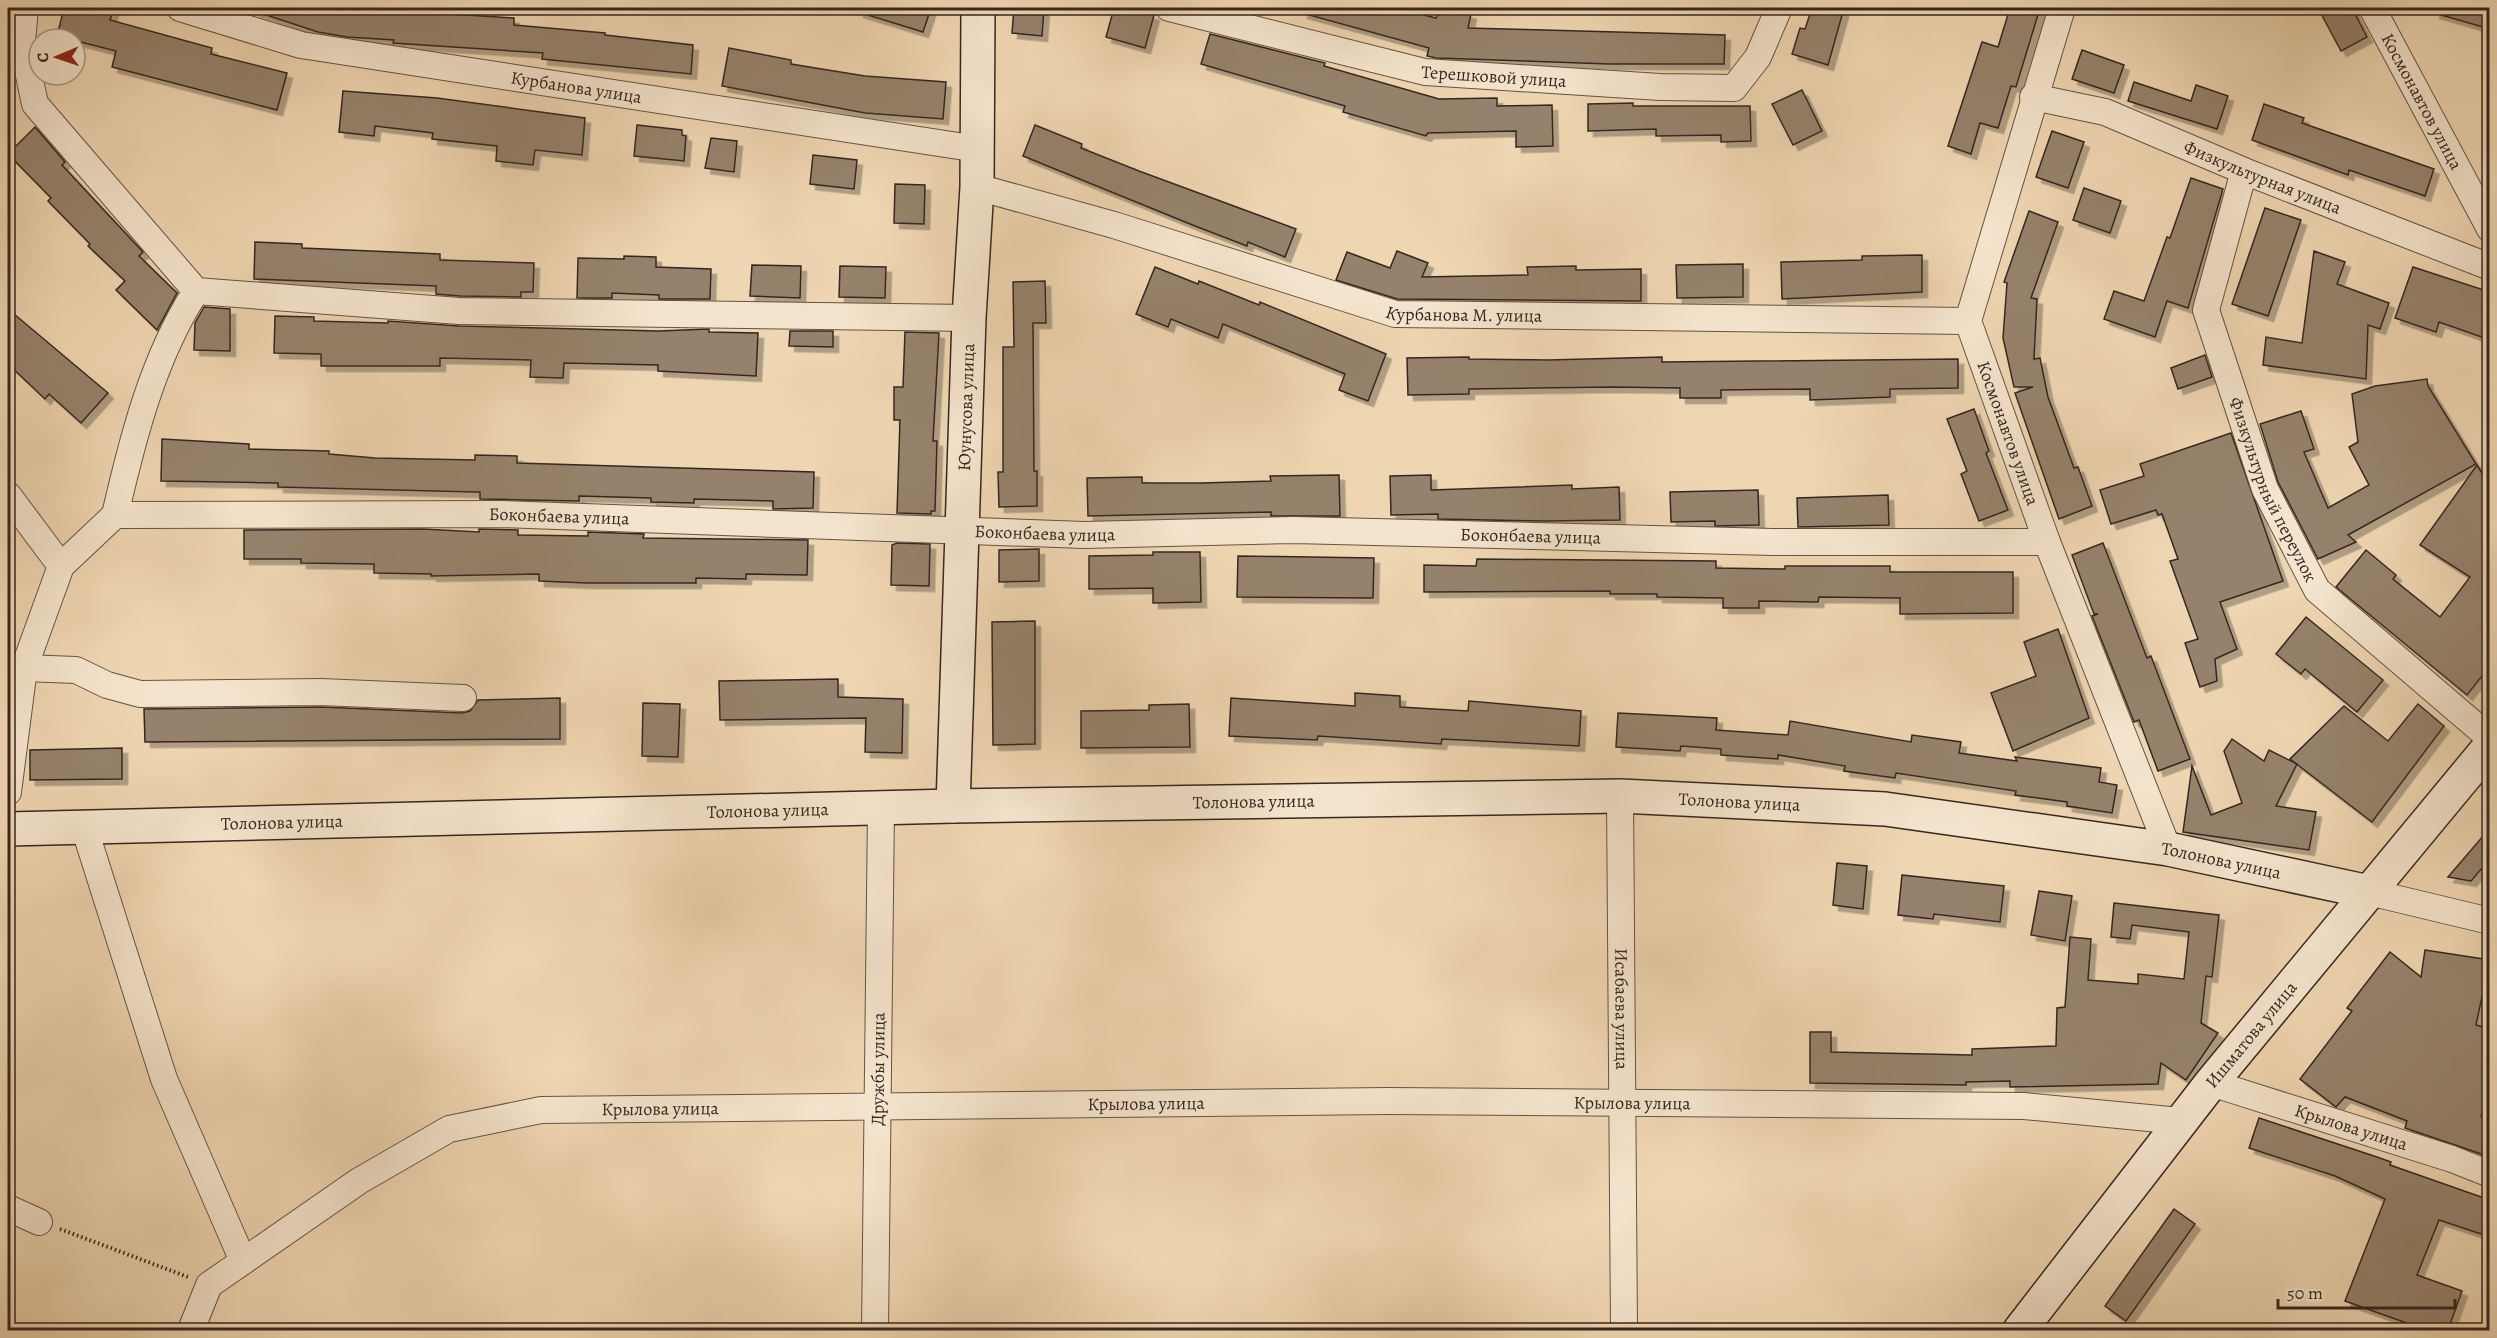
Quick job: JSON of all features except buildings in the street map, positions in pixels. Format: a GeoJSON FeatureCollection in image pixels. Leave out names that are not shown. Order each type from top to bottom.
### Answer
{"type":"FeatureCollection","features":[{"type":"Feature","properties":{"kind":"main road","name":"Юунусова улица"},"geometry":{"type":"LineString","coordinates":[[953,806],[969,318],[977,187],[978,8]]}},
{"type":"Feature","properties":{"kind":"main road","name":"Ишматова улица"},"geometry":{"type":"LineString","coordinates":[[2020,1330],[2211,1083],[2490,746]]}},
{"type":"Feature","properties":{"kind":"main road","name":"Толонова улица"},"geometry":{"type":"LineString","coordinates":[[8,829],[953,806],[1620,796],[1885,809],[2168,849],[2369,892]]}},
{"type":"Feature","properties":{"kind":"street"},"geometry":{"type":"LineString","coordinates":[[25,8],[22,42],[35,104],[196,291],[459,311],[969,318]]}},
{"type":"Feature","properties":{"kind":"street","name":"Курбанова улица"},"geometry":{"type":"LineString","coordinates":[[180,8],[301,45],[978,149]]}},
{"type":"Feature","properties":{"kind":"street","name":"Терешковой улица"},"geometry":{"type":"LineString","coordinates":[[1169,8],[1201,12],[1425,72],[1660,87],[1734,88],[1758,57],[1779,8]]}},
{"type":"Feature","properties":{"kind":"street"},"geometry":{"type":"LineString","coordinates":[[1968,321],[2033,97],[2062,8]]}},
{"type":"Feature","properties":{"kind":"street","name":"Космонавтов улица"},"geometry":{"type":"LineString","coordinates":[[2372,8],[2490,229]]}},
{"type":"Feature","properties":{"kind":"street","name":"Физкультурная улица"},"geometry":{"type":"LineString","coordinates":[[2033,97],[2105,112],[2244,171],[2490,267]]}},
{"type":"Feature","properties":{"kind":"street","name":"Физкультурный переулок"},"geometry":{"type":"LineString","coordinates":[[2244,171],[2206,310],[2265,489],[2317,590],[2490,738]]}},
{"type":"Feature","properties":{"kind":"street","name":"Курбанова М. улица"},"geometry":{"type":"LineString","coordinates":[[977,187],[1113,225],[1395,314],[1968,321]]}},
{"type":"Feature","properties":{"kind":"street"},"geometry":{"type":"LineString","coordinates":[[8,792],[24,668],[61,566],[115,515],[130,449],[163,352],[179,317],[196,291]]}},
{"type":"Feature","properties":{"kind":"street","name":"Космонавтов улица"},"geometry":{"type":"LineString","coordinates":[[1968,321],[2047,542],[2168,849]]}},
{"type":"Feature","properties":{"kind":"street"},"geometry":{"type":"LineString","coordinates":[[8,495],[61,566]]}},
{"type":"Feature","properties":{"kind":"street","name":"Боконбаева улица"},"geometry":{"type":"LineString","coordinates":[[115,515],[501,514],[1084,535],[1294,530],[1773,542],[2047,542]]}},
{"type":"Feature","properties":{"kind":"street"},"geometry":{"type":"LineString","coordinates":[[24,668],[76,670],[107,685],[140,694],[321,692],[463,698]]}},
{"type":"Feature","properties":{"kind":"street","name":"Исабаева улица"},"geometry":{"type":"LineString","coordinates":[[1620,796],[1624,1330]]}},
{"type":"Feature","properties":{"kind":"street","name":"Дружбы улица"},"geometry":{"type":"LineString","coordinates":[[875,1330],[881,808]]}},
{"type":"Feature","properties":{"kind":"street"},"geometry":{"type":"LineString","coordinates":[[84,827],[164,1079],[243,1261]]}},
{"type":"Feature","properties":{"kind":"street","name":"Толонова улица"},"geometry":{"type":"LineString","coordinates":[[2369,892],[2490,921]]}},
{"type":"Feature","properties":{"kind":"street","name":"Крылова улица"},"geometry":{"type":"LineString","coordinates":[[2211,1083],[2452,1159],[2490,1174]]}},
{"type":"Feature","properties":{"kind":"street","name":"Крылова улица"},"geometry":{"type":"LineString","coordinates":[[209,1285],[359,1181],[448,1129],[542,1110],[1376,1101],[2024,1106],[2180,1122]]}},
{"type":"Feature","properties":{"kind":"street"},"geometry":{"type":"LineString","coordinates":[[8,1208],[39,1222]]}},
{"type":"Feature","properties":{"kind":"street"},"geometry":{"type":"LineString","coordinates":[[191,1330],[209,1285]]}},
{"type":"Feature","properties":{"kind":"path"},"geometry":{"type":"LineString","coordinates":[[39,1222],[209,1285]]}}]}
